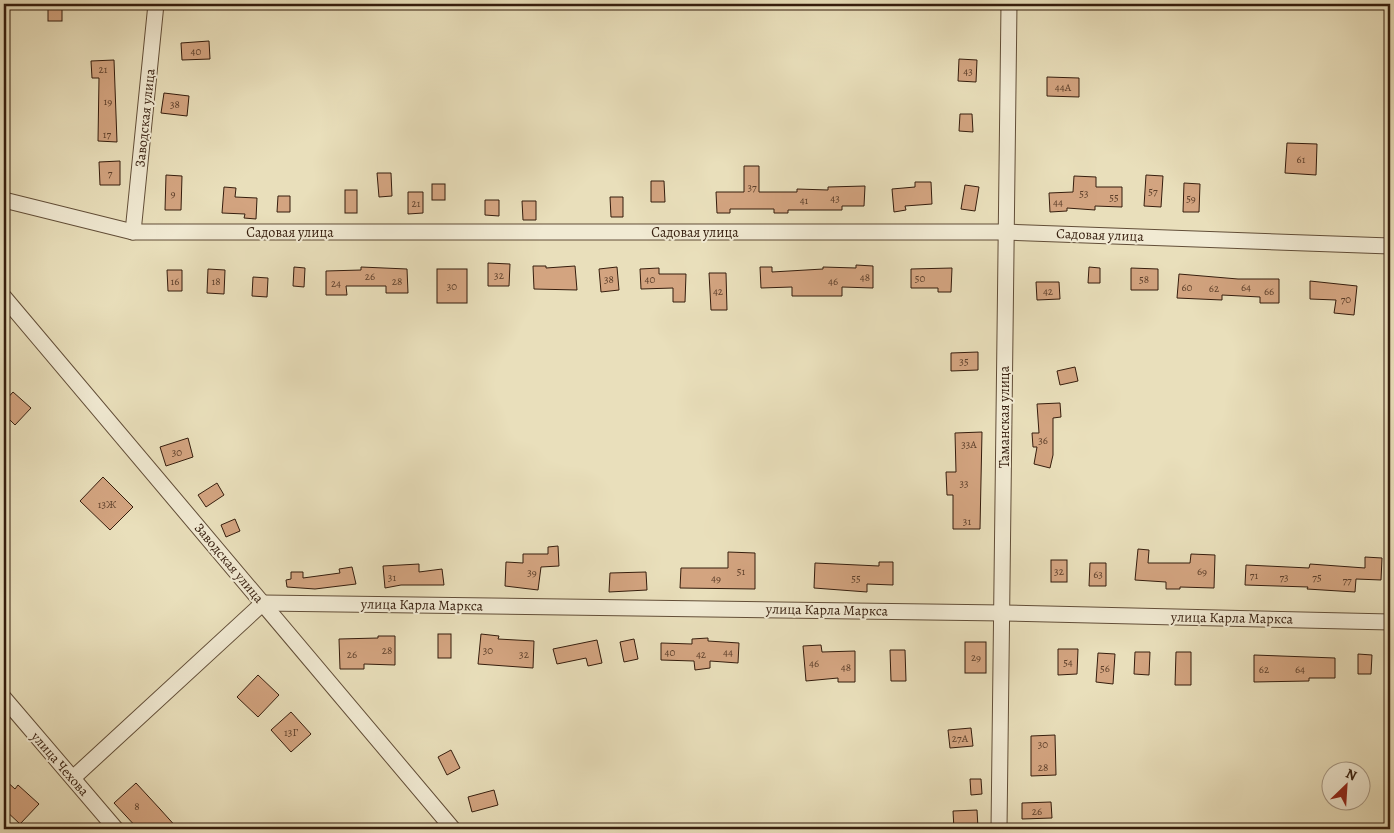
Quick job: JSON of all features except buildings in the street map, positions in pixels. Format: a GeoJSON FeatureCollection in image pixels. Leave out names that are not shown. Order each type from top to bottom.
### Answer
{"type":"FeatureCollection","features":[{"type":"Feature","properties":{"kind":"street","name":"Заводская улица"},"geometry":{"type":"LineString","coordinates":[[133,232],[156,4]]}},
{"type":"Feature","properties":{"kind":"street","name":"Таманская улица"},"geometry":{"type":"LineString","coordinates":[[999,829],[1009,4]]}},
{"type":"Feature","properties":{"kind":"street","name":"Садовая улица"},"geometry":{"type":"LineString","coordinates":[[4,200],[133,232],[1005,232],[1390,246]]}},
{"type":"Feature","properties":{"kind":"street","name":"Заводская улица"},"geometry":{"type":"LineString","coordinates":[[4,297],[453,829]]}},
{"type":"Feature","properties":{"kind":"street","name":"улица Карла Маркса"},"geometry":{"type":"LineString","coordinates":[[263,603],[1003,613],[1390,622]]}},
{"type":"Feature","properties":{"kind":"street"},"geometry":{"type":"LineString","coordinates":[[73,778],[263,603]]}},
{"type":"Feature","properties":{"kind":"street","name":"улица Чехова"},"geometry":{"type":"LineString","coordinates":[[4,698],[116,829]]}}]}
